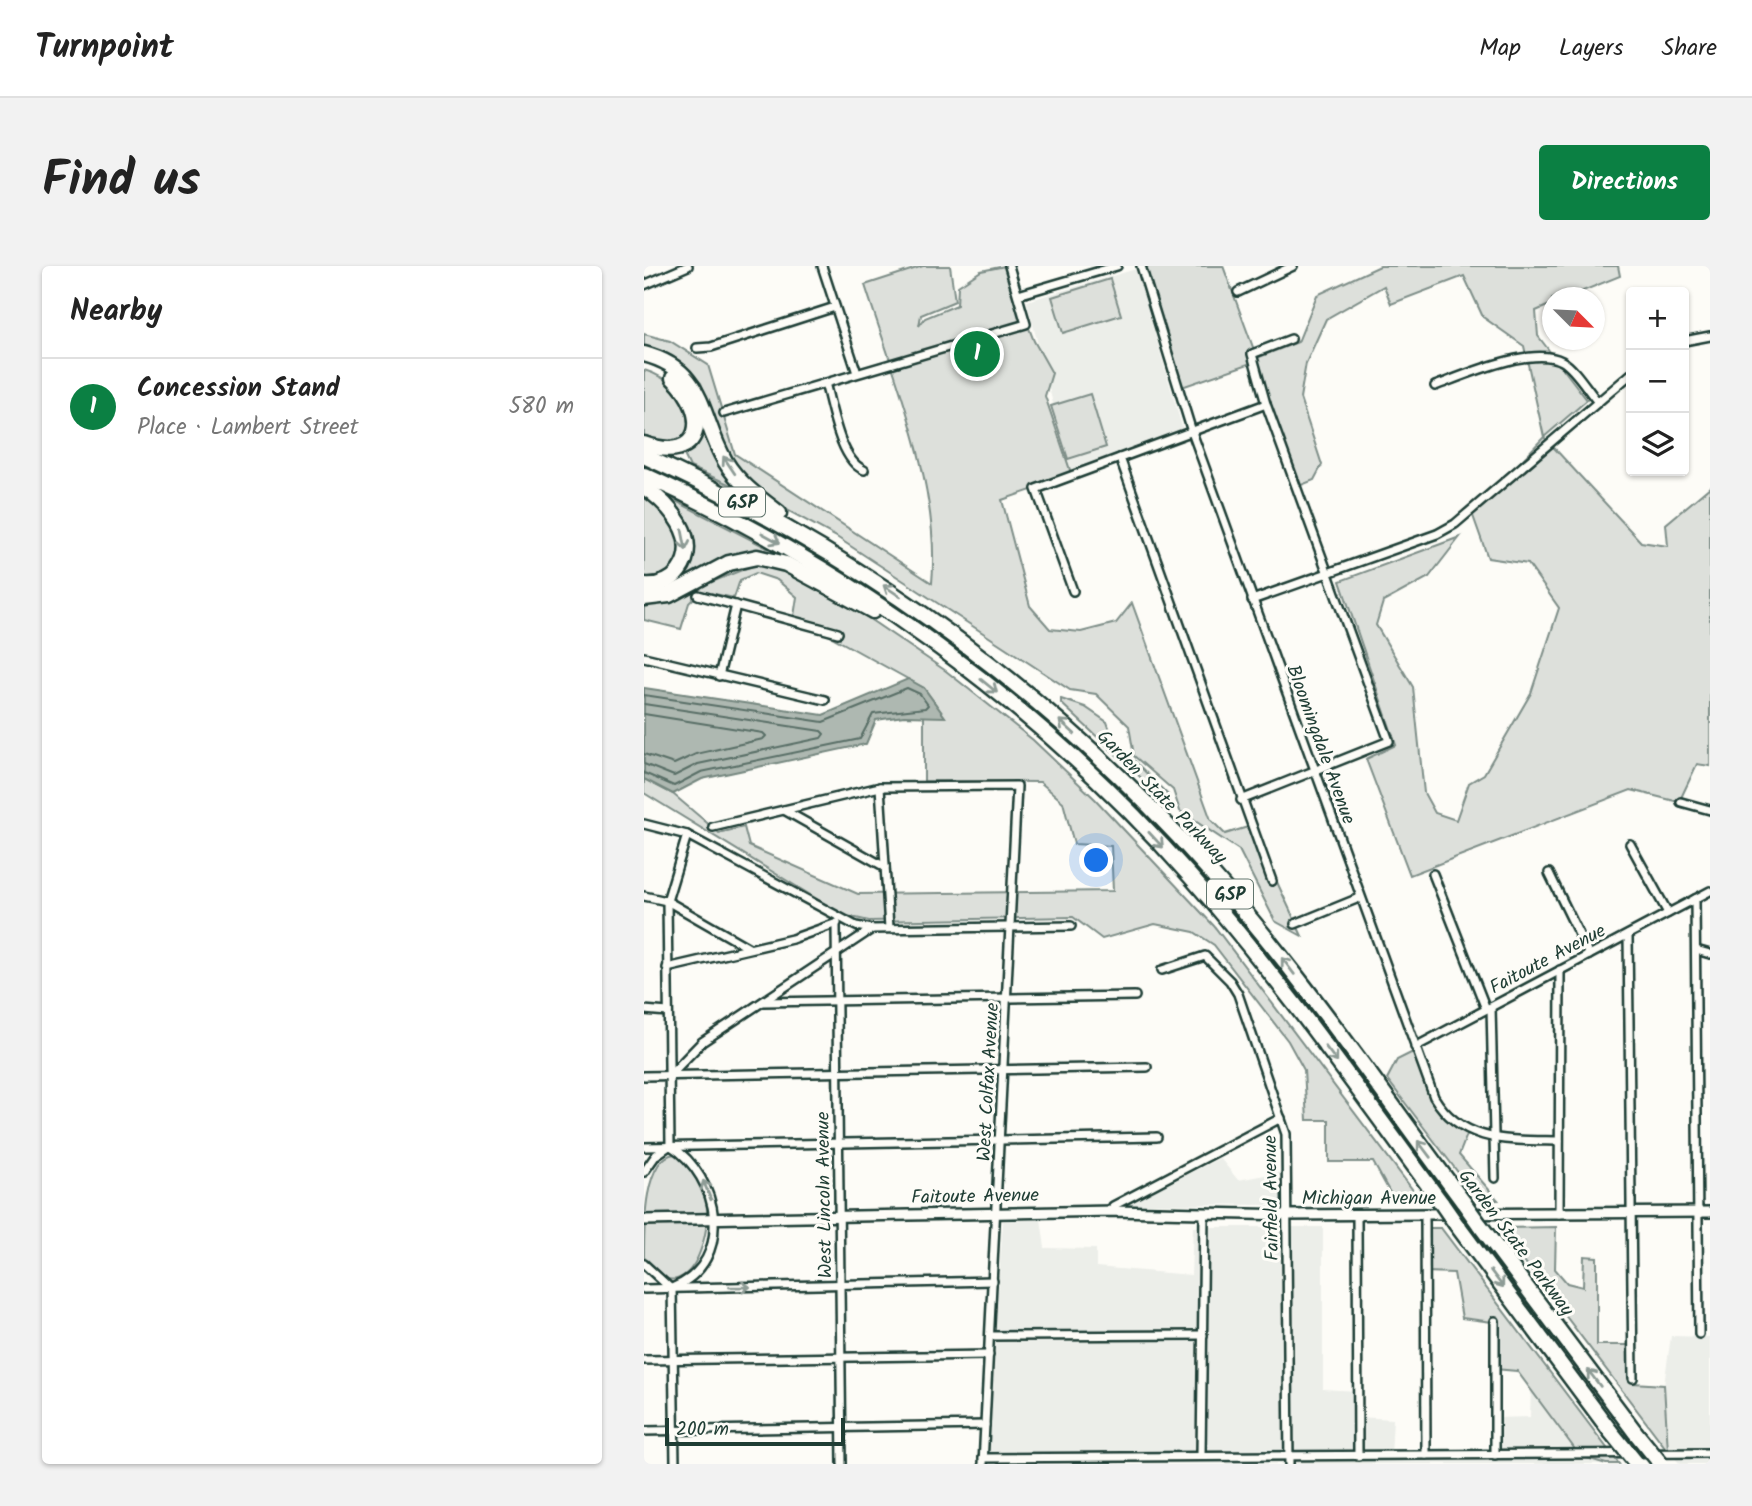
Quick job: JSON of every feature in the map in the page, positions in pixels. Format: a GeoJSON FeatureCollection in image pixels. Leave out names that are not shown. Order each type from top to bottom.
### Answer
{"type":"FeatureCollection","features":[{"type":"Feature","properties":{"kind":"highway"},"geometry":{"type":"LineString","coordinates":[[644,354],[674,367],[692,385],[704,406],[719,449],[744,485],[837,556]]}},
{"type":"Feature","properties":{"kind":"highway"},"geometry":{"type":"LineString","coordinates":[[644,364],[665,372],[681,386],[693,404],[697,419],[692,438],[679,449],[664,450],[644,444]]}},
{"type":"Feature","properties":{"kind":"highway","name":"Garden State Parkway"},"geometry":{"type":"LineString","coordinates":[[644,456],[743,502],[837,556],[929,617],[1016,683],[1087,745],[1158,814],[1270,943],[1661,1464]]}},
{"type":"Feature","properties":{"kind":"highway","name":"Garden State Parkway"},"geometry":{"type":"LineString","coordinates":[[644,475],[788,548],[935,644],[1060,746],[1176,861],[1274,978],[1637,1464]]}},
{"type":"Feature","properties":{"kind":"highway"},"geometry":{"type":"LineString","coordinates":[[644,487],[675,516],[684,534],[686,551],[684,562],[672,578],[656,585],[644,585]]}},
{"type":"Feature","properties":{"kind":"highway"},"geometry":{"type":"LineString","coordinates":[[644,598],[669,595],[733,561],[766,558],[786,564],[935,644]]}},
{"type":"Feature","properties":{"kind":"street"},"geometry":{"type":"LineString","coordinates":[[644,285],[688,266]]}},
{"type":"Feature","properties":{"kind":"street"},"geometry":{"type":"LineString","coordinates":[[822,266],[857,373]]}},
{"type":"Feature","properties":{"kind":"street"},"geometry":{"type":"LineString","coordinates":[[724,413],[1026,324],[1010,266]]}},
{"type":"Feature","properties":{"kind":"street"},"geometry":{"type":"LineString","coordinates":[[1018,295],[1116,266]]}},
{"type":"Feature","properties":{"kind":"street","name":"Bloomingdale Avenue"},"geometry":{"type":"LineString","coordinates":[[1141,266],[1192,432],[1430,1089],[1443,1111],[1462,1128],[1494,1139],[1559,1141]]}},
{"type":"Feature","properties":{"kind":"street"},"geometry":{"type":"LineString","coordinates":[[1238,292],[1293,266]]}},
{"type":"Feature","properties":{"kind":"street"},"geometry":{"type":"LineString","coordinates":[[697,348],[711,347],[835,307]]}},
{"type":"Feature","properties":{"kind":"street"},"geometry":{"type":"LineString","coordinates":[[1689,340],[1710,336]]}},
{"type":"Feature","properties":{"kind":"street"},"geometry":{"type":"LineString","coordinates":[[1241,800],[1389,741],[1330,572],[1266,404],[1252,354],[1292,339]]}},
{"type":"Feature","properties":{"kind":"street"},"geometry":{"type":"LineString","coordinates":[[1435,386],[1513,359],[1554,359],[1566,364],[1598,402]]}},
{"type":"Feature","properties":{"kind":"street"},"geometry":{"type":"LineString","coordinates":[[1252,600],[1455,524],[1626,378]]}},
{"type":"Feature","properties":{"kind":"street"},"geometry":{"type":"LineString","coordinates":[[825,383],[847,455],[857,468],[864,470]]}},
{"type":"Feature","properties":{"kind":"street"},"geometry":{"type":"LineString","coordinates":[[1073,591],[1036,489],[1266,404]]}},
{"type":"Feature","properties":{"kind":"street"},"geometry":{"type":"LineString","coordinates":[[1120,458],[1252,832],[1272,881]]}},
{"type":"Feature","properties":{"kind":"street"},"geometry":{"type":"LineString","coordinates":[[698,595],[838,633]]}},
{"type":"Feature","properties":{"kind":"street"},"geometry":{"type":"LineString","coordinates":[[719,676],[736,605]]}},
{"type":"Feature","properties":{"kind":"street"},"geometry":{"type":"LineString","coordinates":[[644,657],[825,700]]}},
{"type":"Feature","properties":{"kind":"street","name":"West Colfax Avenue"},"geometry":{"type":"LineString","coordinates":[[880,787],[1017,786],[983,1461]]}},
{"type":"Feature","properties":{"kind":"street"},"geometry":{"type":"LineString","coordinates":[[713,827],[880,787],[889,928]]}},
{"type":"Feature","properties":{"kind":"street"},"geometry":{"type":"LineString","coordinates":[[1681,802],[1710,810]]}},
{"type":"Feature","properties":{"kind":"street"},"geometry":{"type":"LineString","coordinates":[[783,809],[885,867]]}},
{"type":"Feature","properties":{"kind":"street"},"geometry":{"type":"LineString","coordinates":[[644,824],[687,835],[838,923],[872,929],[1071,926]]}},
{"type":"Feature","properties":{"kind":"street"},"geometry":{"type":"LineString","coordinates":[[670,1146],[667,901],[687,835]]}},
{"type":"Feature","properties":{"kind":"street"},"geometry":{"type":"LineString","coordinates":[[1630,844],[1668,913]]}},
{"type":"Feature","properties":{"kind":"street"},"geometry":{"type":"LineString","coordinates":[[1549,873],[1589,955]]}},
{"type":"Feature","properties":{"kind":"street"},"geometry":{"type":"LineString","coordinates":[[1433,874],[1488,1008],[1495,1178]]}},
{"type":"Feature","properties":{"kind":"street","name":"Faitoute Avenue"},"geometry":{"type":"LineString","coordinates":[[1415,1047],[1710,891]]}},
{"type":"Feature","properties":{"kind":"street"},"geometry":{"type":"LineString","coordinates":[[644,896],[667,901],[750,949]]}},
{"type":"Feature","properties":{"kind":"street"},"geometry":{"type":"LineString","coordinates":[[1295,924],[1359,898]]}},
{"type":"Feature","properties":{"kind":"street"},"geometry":{"type":"LineString","coordinates":[[1695,899],[1705,1212],[1699,1334]]}},
{"type":"Feature","properties":{"kind":"street"},"geometry":{"type":"LineString","coordinates":[[667,968],[750,949],[838,923]]}},
{"type":"Feature","properties":{"kind":"street","name":"West Lincoln Avenue"},"geometry":{"type":"LineString","coordinates":[[838,923],[835,954],[842,1464]]}},
{"type":"Feature","properties":{"kind":"street"},"geometry":{"type":"LineString","coordinates":[[669,1076],[702,1042],[872,929]]}},
{"type":"Feature","properties":{"kind":"street"},"geometry":{"type":"LineString","coordinates":[[1628,935],[1633,1378]]}},
{"type":"Feature","properties":{"kind":"street"},"geometry":{"type":"LineString","coordinates":[[1696,950],[1710,954]]}},
{"type":"Feature","properties":{"kind":"street","name":"Fairfield Avenue"},"geometry":{"type":"LineString","coordinates":[[1162,971],[1205,956],[1230,981],[1238,994],[1281,1118],[1286,1140],[1289,1460]]}},
{"type":"Feature","properties":{"kind":"street"},"geometry":{"type":"LineString","coordinates":[[1559,1214],[1560,971]]}},
{"type":"Feature","properties":{"kind":"street"},"geometry":{"type":"LineString","coordinates":[[763,1002],[1135,996]]}},
{"type":"Feature","properties":{"kind":"street"},"geometry":{"type":"LineString","coordinates":[[644,1010],[668,1012]]}},
{"type":"Feature","properties":{"kind":"street"},"geometry":{"type":"LineString","coordinates":[[644,1076],[1147,1067]]}},
{"type":"Feature","properties":{"kind":"street"},"geometry":{"type":"LineString","coordinates":[[1113,1211],[1113,1206],[1281,1118]]}},
{"type":"Feature","properties":{"kind":"street"},"geometry":{"type":"LineString","coordinates":[[644,1147],[1157,1137]]}},
{"type":"Feature","properties":{"kind":"street"},"geometry":{"type":"LineString","coordinates":[[644,1172],[656,1155],[670,1146]]}},
{"type":"Feature","properties":{"kind":"street"},"geometry":{"type":"LineString","coordinates":[[670,1146],[687,1158],[699,1174],[708,1191],[714,1219],[713,1242],[705,1261],[691,1277],[672,1288]]}},
{"type":"Feature","properties":{"kind":"street","name":"Faitoute Avenue"},"geometry":{"type":"LineString","coordinates":[[644,1220],[1113,1211]]}},
{"type":"Feature","properties":{"kind":"street","name":"Michigan Avenue"},"geometry":{"type":"LineString","coordinates":[[1113,1211],[1286,1215],[1705,1212]]}},
{"type":"Feature","properties":{"kind":"street"},"geometry":{"type":"LineString","coordinates":[[1201,1456],[1204,1213]]}},
{"type":"Feature","properties":{"kind":"street"},"geometry":{"type":"LineString","coordinates":[[1425,1214],[1426,1455]]}},
{"type":"Feature","properties":{"kind":"street"},"geometry":{"type":"LineString","coordinates":[[1357,1215],[1358,1456]]}},
{"type":"Feature","properties":{"kind":"street"},"geometry":{"type":"LineString","coordinates":[[644,1264],[657,1279],[672,1288]]}},
{"type":"Feature","properties":{"kind":"street"},"geometry":{"type":"LineString","coordinates":[[644,1289],[993,1281]]}},
{"type":"Feature","properties":{"kind":"street"},"geometry":{"type":"LineString","coordinates":[[672,1288],[675,1464]]}},
{"type":"Feature","properties":{"kind":"street"},"geometry":{"type":"LineString","coordinates":[[1495,1321],[1495,1455]]}},
{"type":"Feature","properties":{"kind":"street"},"geometry":{"type":"LineString","coordinates":[[990,1336],[1203,1335]]}},
{"type":"Feature","properties":{"kind":"street"},"geometry":{"type":"LineString","coordinates":[[644,1360],[989,1355]]}},
{"type":"Feature","properties":{"kind":"street"},"geometry":{"type":"LineString","coordinates":[[644,1431],[985,1425]]}},
{"type":"Feature","properties":{"kind":"street"},"geometry":{"type":"LineString","coordinates":[[983,1461],[1201,1456],[1289,1460],[1358,1456],[1710,1453]]}},
{"type":"Feature","properties":{"kind":"shaded area"},"geometry":{"type":"Polygon","coordinates":[[[923,266],[950,266],[955,301],[921,315],[919,326],[925,318],[957,305],[958,286],[981,271],[1005,266],[1034,341],[1052,373],[1045,396],[1072,476],[1002,500],[1030,606],[1050,629],[1081,632],[1116,623],[1132,603],[1211,820],[1225,834],[1251,826],[1302,936],[1275,921],[1239,850],[1180,811],[1173,790],[1134,756],[1129,726],[1096,694],[1070,690],[835,536],[774,503],[753,486],[729,457],[701,383],[672,356],[644,347],[644,334],[670,341],[708,365],[735,454],[932,583],[933,546],[922,470],[913,432],[865,285],[923,266]]]}},
{"type":"Feature","properties":{"kind":"shaded area"},"geometry":{"type":"Polygon","coordinates":[[[1139,266],[1223,266],[1257,358],[1298,342],[1317,295],[1380,266],[1618,266],[1620,276],[1593,287],[1542,287],[1542,308],[1536,311],[1542,350],[1549,350],[1587,400],[1544,437],[1524,346],[1483,317],[1464,276],[1391,304],[1384,286],[1326,319],[1306,363],[1300,398],[1322,465],[1314,480],[1299,486],[1254,362],[1179,388],[1139,266]]]}},
{"type":"Feature","properties":{"kind":"shaded area"},"geometry":{"type":"Polygon","coordinates":[[[1136,269],[1183,430],[1070,471],[1027,301],[1136,269]]]}},
{"type":"Feature","properties":{"kind":"shaded area"},"geometry":{"type":"Polygon","coordinates":[[[1110,279],[1121,315],[1063,333],[1052,297],[1110,279]]]}},
{"type":"Feature","properties":{"kind":"shaded area"},"geometry":{"type":"Polygon","coordinates":[[[644,370],[663,378],[677,391],[686,405],[690,419],[688,432],[680,440],[665,442],[644,437],[644,370]]]}},
{"type":"Feature","properties":{"kind":"shaded area"},"geometry":{"type":"Polygon","coordinates":[[[1090,394],[1106,447],[1068,459],[1051,406],[1090,394]]]}},
{"type":"Feature","properties":{"kind":"shaded area"},"geometry":{"type":"Polygon","coordinates":[[[700,418],[742,490],[690,467],[683,453],[700,418]]]}},
{"type":"Feature","properties":{"kind":"shaded area"},"geometry":{"type":"Polygon","coordinates":[[[1544,437],[1641,542],[1668,546],[1666,524],[1710,487],[1710,766],[1697,764],[1679,802],[1631,790],[1410,875],[1366,759],[1396,745],[1340,581],[1460,537],[1429,577],[1383,602],[1376,625],[1413,687],[1424,793],[1435,813],[1456,820],[1469,783],[1484,774],[1531,693],[1559,608],[1528,564],[1488,558],[1472,513],[1544,437]]]}},
{"type":"Feature","properties":{"kind":"shaded area"},"geometry":{"type":"Polygon","coordinates":[[[644,495],[666,512],[689,555],[664,495],[779,554],[760,553],[689,591],[762,562],[806,576],[946,671],[1033,740],[1095,799],[1214,926],[1421,1201],[1394,1200],[1373,1162],[1329,1162],[1329,1120],[1307,1120],[1304,1070],[1288,1041],[1214,945],[1194,932],[1155,924],[1102,939],[1073,917],[869,921],[843,915],[644,793],[644,779],[673,794],[719,833],[744,827],[749,846],[858,894],[1113,891],[1111,846],[1074,844],[1063,802],[1040,782],[924,781],[924,715],[944,716],[924,688],[794,616],[797,597],[777,580],[756,573],[740,580],[734,598],[701,591],[689,603],[681,629],[644,620],[644,495]]]}},
{"type":"Feature","properties":{"kind":"shaded area"},"geometry":{"type":"Polygon","coordinates":[[[1061,699],[1085,707],[1107,722],[1113,739],[1169,796],[1166,801],[1061,703],[1061,699]]]}},
{"type":"Feature","properties":{"kind":"shaded area"},"geometry":{"type":"Polygon","coordinates":[[[1415,1051],[1434,1104],[1468,1132],[1459,1155],[1498,1200],[1479,1200],[1387,1079],[1397,1060],[1415,1051]]]}},
{"type":"Feature","properties":{"kind":"shaded area"},"geometry":{"type":"Polygon","coordinates":[[[675,1154],[695,1169],[705,1192],[707,1219],[702,1245],[692,1266],[678,1278],[662,1277],[644,1257],[644,1228],[652,1180],[657,1167],[665,1158],[675,1154]]]}},
{"type":"Feature","properties":{"kind":"shaded area"},"geometry":{"type":"Polygon","coordinates":[[[1220,1158],[1238,1180],[1281,1172],[1280,1205],[1128,1204],[1220,1158]]]}},
{"type":"Feature","properties":{"kind":"shaded area"},"geometry":{"type":"Polygon","coordinates":[[[1041,1219],[1045,1248],[1096,1249],[1096,1267],[1191,1275],[1193,1227],[1323,1227],[1323,1389],[1357,1391],[1358,1417],[1393,1419],[1391,1456],[1495,1456],[1494,1418],[1530,1417],[1531,1388],[1580,1456],[1606,1464],[986,1464],[1003,1221],[1041,1219]]]}},
{"type":"Feature","properties":{"kind":"shaded area"},"geometry":{"type":"Polygon","coordinates":[[[1556,1227],[1555,1269],[1567,1283],[1583,1287],[1584,1256],[1597,1257],[1597,1345],[1632,1345],[1633,1383],[1664,1385],[1668,1451],[1499,1228],[1556,1227]]]}},
{"type":"Feature","properties":{"kind":"shaded area"},"geometry":{"type":"Polygon","coordinates":[[[1423,1228],[1441,1228],[1619,1464],[1606,1464],[1580,1456],[1517,1371],[1495,1369],[1492,1322],[1462,1318],[1454,1273],[1425,1272],[1423,1228]]]}},
{"type":"Feature","properties":{"kind":"shaded area"},"geometry":{"type":"Polygon","coordinates":[[[1671,1336],[1710,1337],[1710,1464],[1680,1464],[1668,1451],[1664,1385],[1671,1336]]]}},
{"type":"Feature","properties":{"kind":"water"},"geometry":{"type":"Polygon","coordinates":[[[908,679],[924,688],[945,717],[904,716],[876,720],[866,744],[702,779],[673,794],[644,779],[644,688],[823,715],[908,679]]]}},
{"type":"Feature","properties":{"kind":"place","name":"Concession Stand"},"geometry":{"type":"Point","coordinates":[977,354]}}]}
